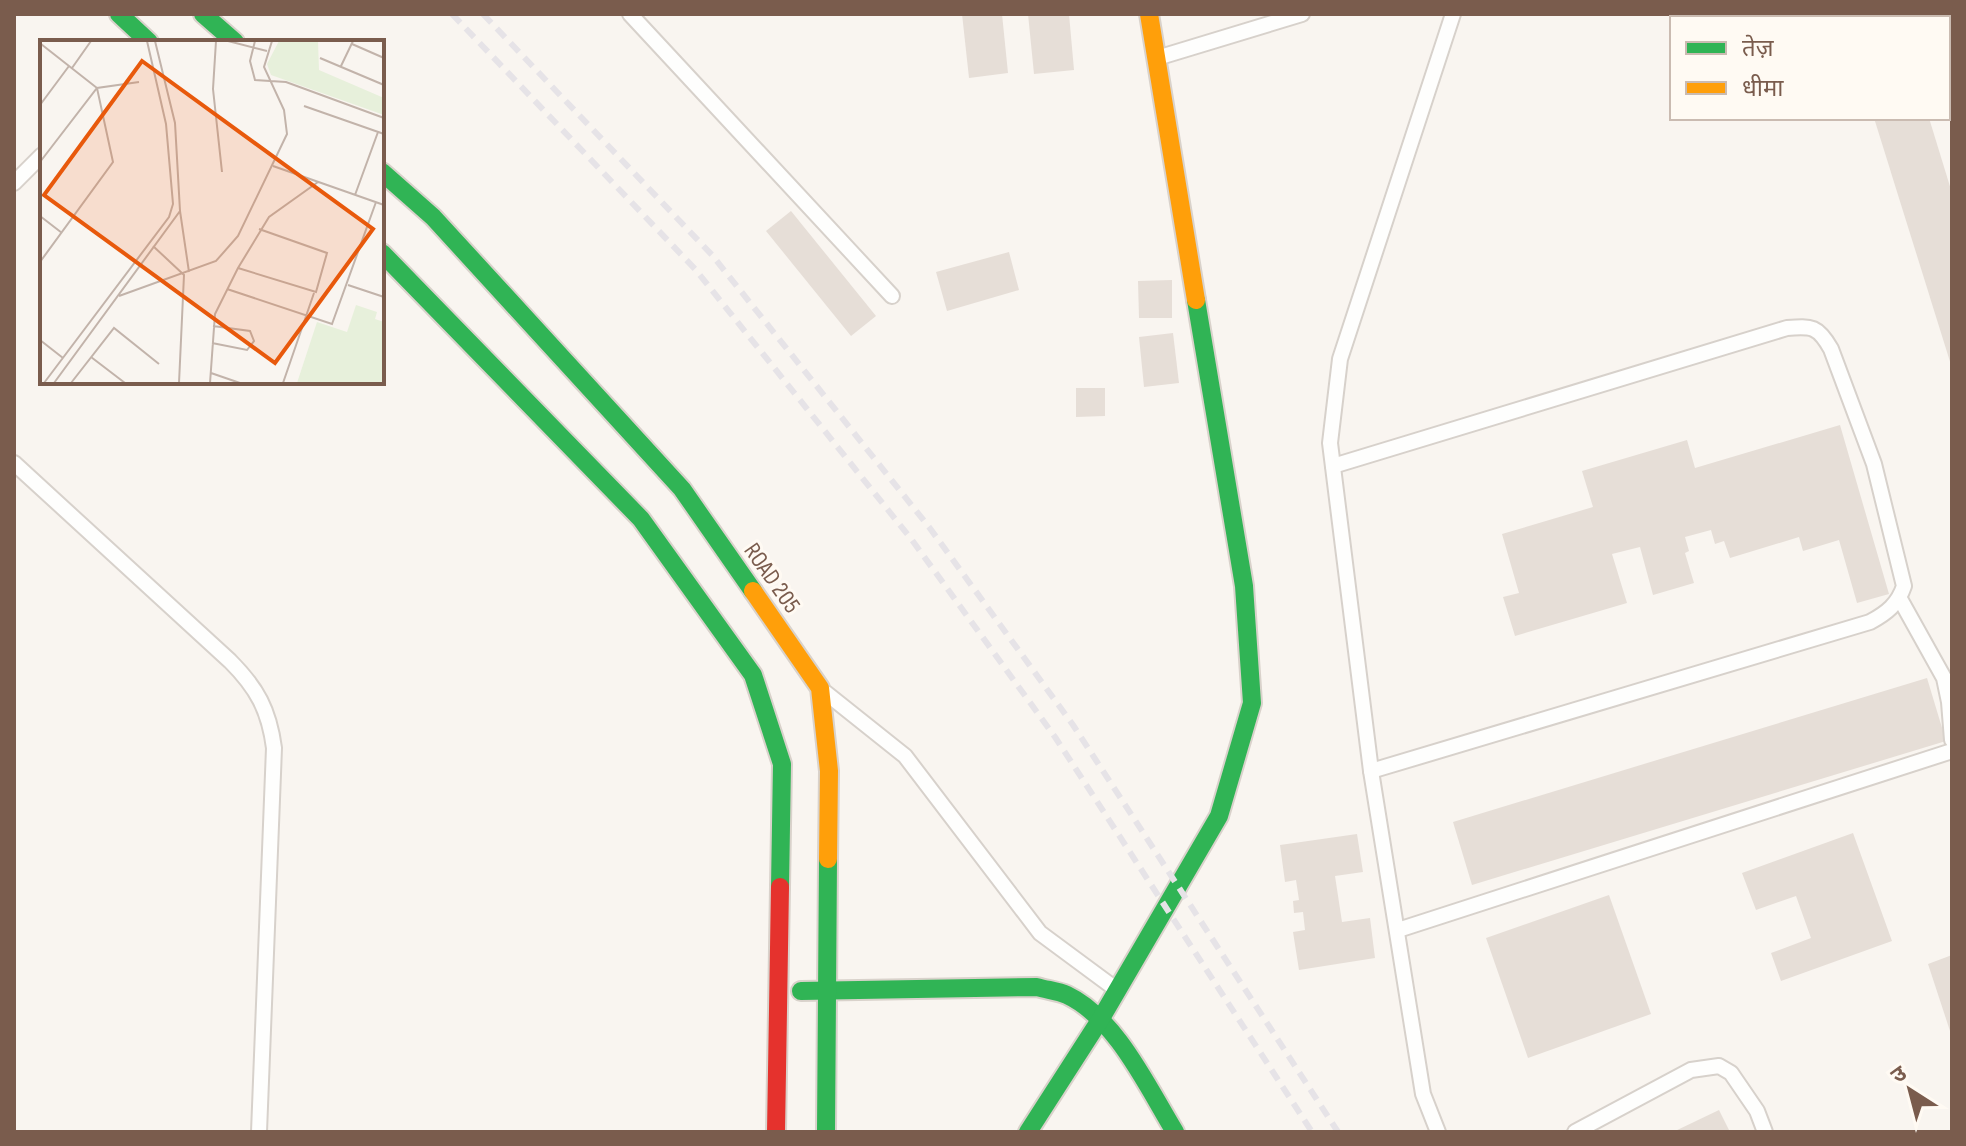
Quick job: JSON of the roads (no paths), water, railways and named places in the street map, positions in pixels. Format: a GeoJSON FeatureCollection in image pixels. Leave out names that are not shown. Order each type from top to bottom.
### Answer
{"type":"FeatureCollection","features":[{"type":"Feature","properties":{"kind":"main road"},"geometry":{"type":"LineString","coordinates":[[119,14],[147,40]]}},
{"type":"Feature","properties":{"kind":"main road"},"geometry":{"type":"LineString","coordinates":[[203,14],[233,40]]}},
{"type":"Feature","properties":{"kind":"main road"},"geometry":{"type":"LineString","coordinates":[[1028,1132],[1100,1020],[1219,816],[1252,703],[1244,586],[1149,14]]}},
{"type":"Feature","properties":{"kind":"main road","name":"ROAD 205"},"geometry":{"type":"LineString","coordinates":[[384,174],[433,217],[682,489],[820,688],[829,771],[826,1132]]}},
{"type":"Feature","properties":{"kind":"main road"},"geometry":{"type":"LineString","coordinates":[[384,255],[641,519],[753,675],[782,764],[776,1132]]}},
{"type":"Feature","properties":{"kind":"main road"},"geometry":{"type":"LineString","coordinates":[[778,992],[1037,987],[1067,995],[1100,1020],[1175,1132]]}},
{"type":"Feature","properties":{"kind":"lane"},"geometry":{"type":"LineString","coordinates":[[630,14],[892,296]]}},
{"type":"Feature","properties":{"kind":"lane"},"geometry":{"type":"LineString","coordinates":[[1157,58],[1302,14]]}},
{"type":"Feature","properties":{"kind":"lane"},"geometry":{"type":"LineString","coordinates":[[1438,1132],[1423,1094],[1371,771],[1330,443],[1340,359],[1453,14]]}},
{"type":"Feature","properties":{"kind":"lane"},"geometry":{"type":"LineString","coordinates":[[14,183],[40,157]]}},
{"type":"Feature","properties":{"kind":"lane"},"geometry":{"type":"LineString","coordinates":[[1333,466],[1787,328],[1807,326],[1822,333],[1831,349],[1874,464],[1903,575],[1900,599],[1886,613],[1870,622],[1371,771]]}},
{"type":"Feature","properties":{"kind":"lane"},"geometry":{"type":"LineString","coordinates":[[14,463],[251,682],[270,721],[274,748],[259,1132]]}},
{"type":"Feature","properties":{"kind":"lane"},"geometry":{"type":"LineString","coordinates":[[1900,599],[1944,678],[1952,740]]}},
{"type":"Feature","properties":{"kind":"lane"},"geometry":{"type":"LineString","coordinates":[[820,688],[905,756],[1040,933],[1117,990]]}},
{"type":"Feature","properties":{"kind":"lane"},"geometry":{"type":"LineString","coordinates":[[1398,930],[1952,751]]}},
{"type":"Feature","properties":{"kind":"lane"},"geometry":{"type":"LineString","coordinates":[[1575,1132],[1691,1070],[1719,1066],[1731,1073],[1757,1111],[1765,1132]]}},
{"type":"Feature","properties":{"kind":"railway"},"geometry":{"type":"LineString","coordinates":[[452,14],[695,269],[912,540],[1055,737],[1312,1132]]}},
{"type":"Feature","properties":{"kind":"railway"},"geometry":{"type":"LineString","coordinates":[[483,14],[712,255],[929,527],[1073,725],[1338,1132]]}}]}
